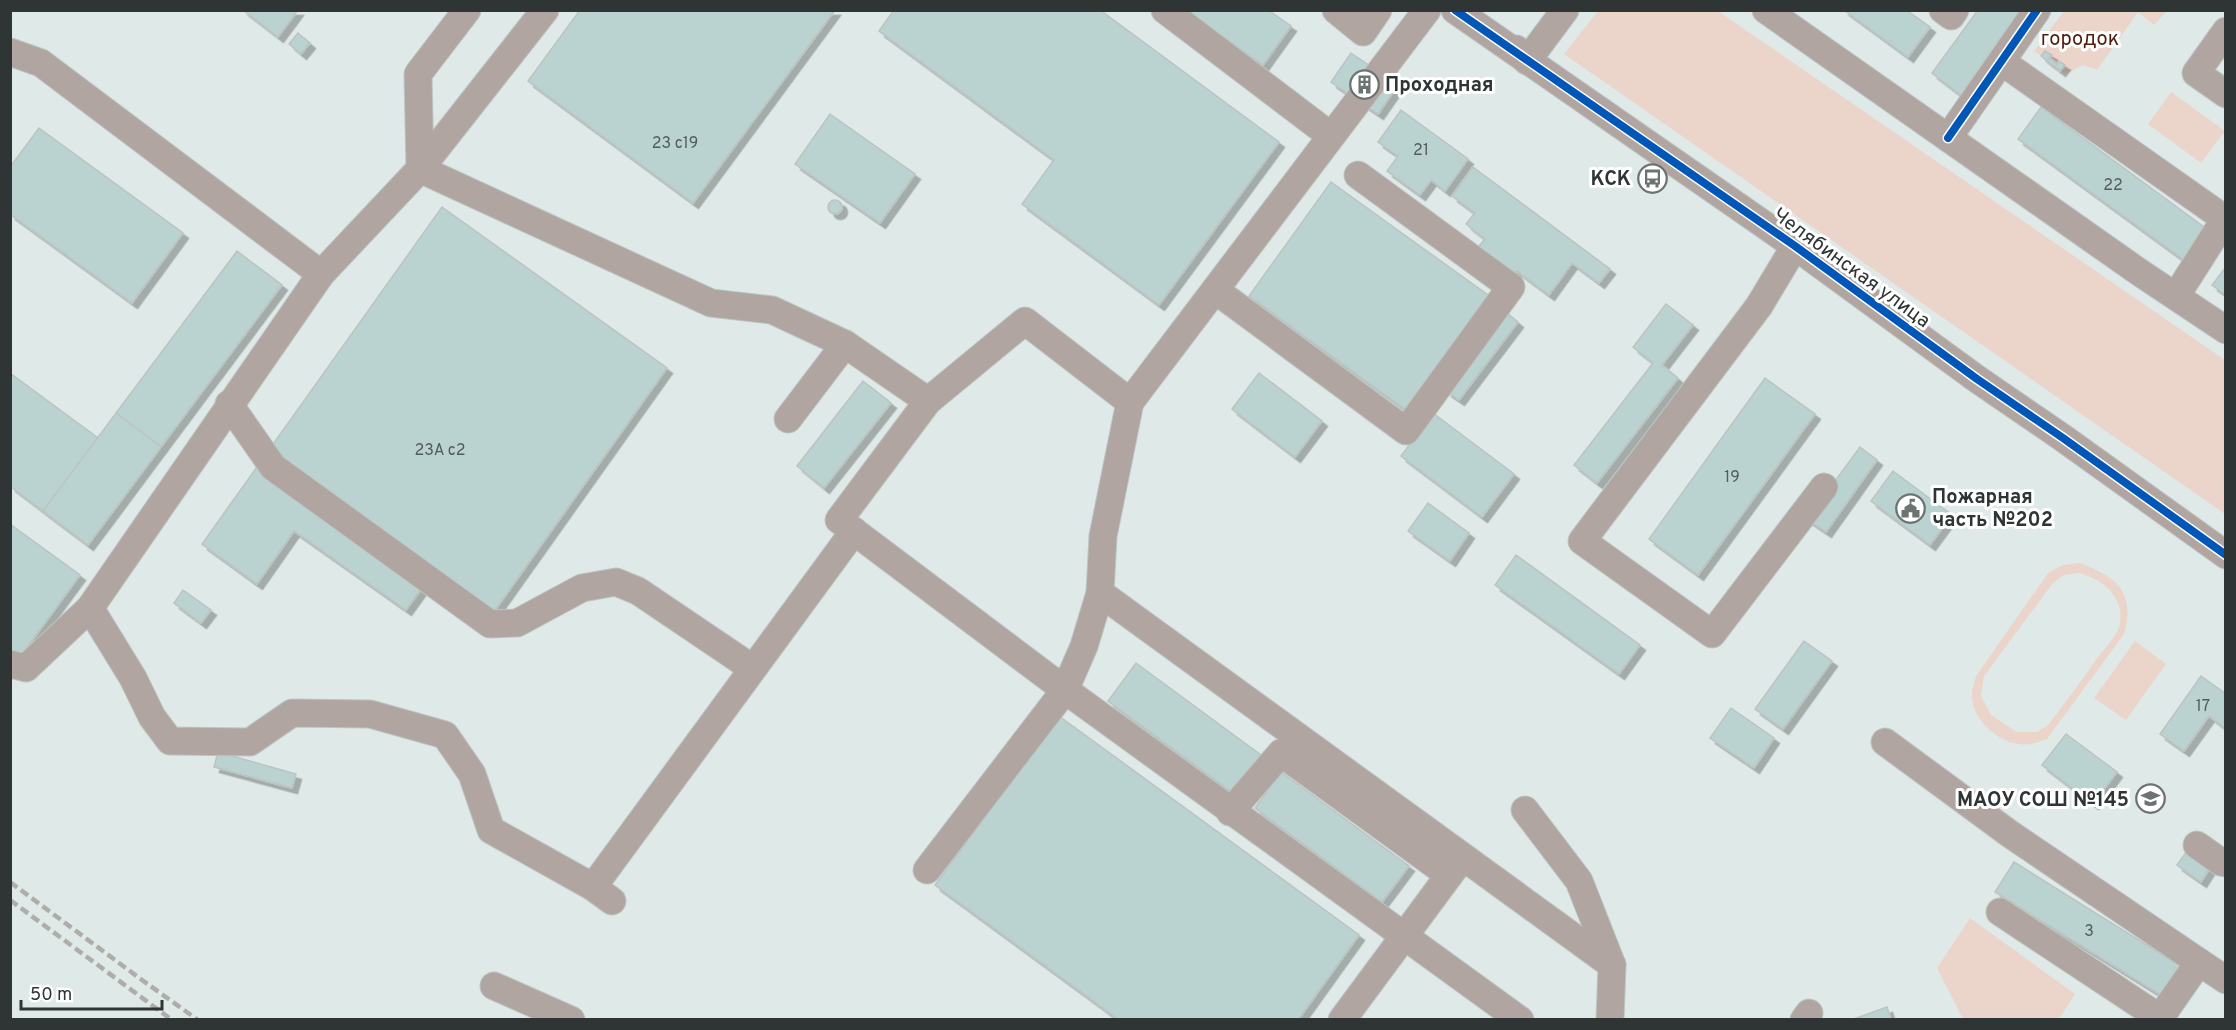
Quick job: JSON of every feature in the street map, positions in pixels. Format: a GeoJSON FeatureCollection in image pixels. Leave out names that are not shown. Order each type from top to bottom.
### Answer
{"type":"FeatureCollection","features":[{"type":"Feature","properties":{"kind":"street"},"geometry":{"type":"LineString","coordinates":[[420,169],[418,74],[467,10]]}},
{"type":"Feature","properties":{"kind":"street"},"geometry":{"type":"LineString","coordinates":[[10,664],[26,668],[90,608],[321,274],[420,169],[545,10]]}},
{"type":"Feature","properties":{"kind":"street"},"geometry":{"type":"LineString","coordinates":[[1165,10],[1330,136]]}},
{"type":"Feature","properties":{"kind":"street"},"geometry":{"type":"LineString","coordinates":[[1336,10],[1363,33],[1378,10]]}},
{"type":"Feature","properties":{"kind":"street"},"geometry":{"type":"LineString","coordinates":[[927,870],[1065,690],[1084,646],[1100,593],[1103,537],[1130,402],[1427,10]]}},
{"type":"Feature","properties":{"kind":"street","name":"Челябинская улица"},"geometry":{"type":"LineString","coordinates":[[1455,10],[1795,246],[1977,380],[2063,438],[2226,555]]}},
{"type":"Feature","properties":{"kind":"street"},"geometry":{"type":"LineString","coordinates":[[1484,10],[1527,61],[1565,10]]}},
{"type":"Feature","properties":{"kind":"street"},"geometry":{"type":"LineString","coordinates":[[1766,10],[2226,330]]}},
{"type":"Feature","properties":{"kind":"street"},"geometry":{"type":"LineString","coordinates":[[1944,10],[1951,16],[1955,10]]}},
{"type":"Feature","properties":{"kind":"street"},"geometry":{"type":"LineString","coordinates":[[1948,138],[2037,10]]}},
{"type":"Feature","properties":{"kind":"street"},"geometry":{"type":"LineString","coordinates":[[2226,31],[2196,73],[2226,94]]}},
{"type":"Feature","properties":{"kind":"street"},"geometry":{"type":"LineString","coordinates":[[10,52],[40,63],[321,274]]}},
{"type":"Feature","properties":{"kind":"street"},"geometry":{"type":"LineString","coordinates":[[2002,62],[2225,219],[2176,296]]}},
{"type":"Feature","properties":{"kind":"street"},"geometry":{"type":"LineString","coordinates":[[420,169],[711,303],[771,310],[845,344],[928,401]]}},
{"type":"Feature","properties":{"kind":"street"},"geometry":{"type":"LineString","coordinates":[[1215,290],[1406,431],[1511,287],[1358,175]]}},
{"type":"Feature","properties":{"kind":"street"},"geometry":{"type":"LineString","coordinates":[[1795,246],[1759,306],[1582,541],[1712,634],[1824,487]]}},
{"type":"Feature","properties":{"kind":"street"},"geometry":{"type":"LineString","coordinates":[[1130,402],[1024,321],[928,401],[839,520],[1230,812],[1520,1020]]}},
{"type":"Feature","properties":{"kind":"street"},"geometry":{"type":"LineString","coordinates":[[788,419],[845,344]]}},
{"type":"Feature","properties":{"kind":"street"},"geometry":{"type":"LineString","coordinates":[[229,404],[273,468],[490,624],[517,623],[582,588],[616,582],[638,591],[752,668]]}},
{"type":"Feature","properties":{"kind":"street"},"geometry":{"type":"LineString","coordinates":[[90,608],[133,678],[152,717],[170,741],[250,742],[292,713],[370,714],[445,735],[472,774],[491,830],[602,894],[752,668],[854,531]]}},
{"type":"Feature","properties":{"kind":"street"},"geometry":{"type":"LineString","coordinates":[[1100,593],[1456,866]]}},
{"type":"Feature","properties":{"kind":"street"},"geometry":{"type":"LineString","coordinates":[[1885,741],[2010,834],[2226,980]]}},
{"type":"Feature","properties":{"kind":"street"},"geometry":{"type":"LineString","coordinates":[[1230,812],[1281,753],[1612,965]]}},
{"type":"Feature","properties":{"kind":"street"},"geometry":{"type":"LineString","coordinates":[[1525,810],[1579,881],[1612,965],[1610,1020]]}},
{"type":"Feature","properties":{"kind":"street"},"geometry":{"type":"LineString","coordinates":[[2197,845],[2221,862],[2226,862]]}},
{"type":"Feature","properties":{"kind":"street"},"geometry":{"type":"LineString","coordinates":[[1342,1020],[1456,866]]}},
{"type":"Feature","properties":{"kind":"street"},"geometry":{"type":"LineString","coordinates":[[2000,912],[2160,1018],[2199,962]]}},
{"type":"Feature","properties":{"kind":"street"},"geometry":{"type":"LineString","coordinates":[[494,986],[571,1020]]}},
{"type":"Feature","properties":{"kind":"green space"},"geometry":{"type":"Polygon","coordinates":[[[1598,11],[1718,11],[2225,360],[2225,514],[1564,54],[1598,11]]]}},
{"type":"Feature","properties":{"kind":"green space","name":"городок"},"geometry":{"type":"Polygon","coordinates":[[[2064,11],[2167,11],[2154,25],[2138,12],[2097,70],[2083,65],[2065,74],[2034,51],[2064,11]]]}},
{"type":"Feature","properties":{"kind":"green space"},"geometry":{"type":"Polygon","coordinates":[[[2171,92],[2225,131],[2201,163],[2148,124],[2171,92]]]}},
{"type":"Feature","properties":{"kind":"green space"},"geometry":{"type":"Polygon","coordinates":[[[2079,563],[2113,580],[2125,597],[2127,619],[2124,634],[2047,739],[2026,744],[2010,742],[1994,733],[1980,720],[1972,694],[1976,676],[2048,573],[2063,565],[2079,563]],[[2079,573],[2064,575],[2053,583],[1984,676],[1981,696],[1991,715],[2017,732],[2037,732],[2048,725],[2118,630],[2121,619],[2117,601],[2105,586],[2079,573]]]}},
{"type":"Feature","properties":{"kind":"green space"},"geometry":{"type":"Polygon","coordinates":[[[2135,641],[2166,664],[2126,720],[2094,698],[2135,641]]]}},
{"type":"Feature","properties":{"kind":"green space"},"geometry":{"type":"Polygon","coordinates":[[[1970,918],[2075,994],[2059,1019],[1963,1019],[1937,968],[1970,918]]]}},
{"type":"Feature","properties":{"kind":"building"},"geometry":{"type":"Polygon","coordinates":[[[243,10],[298,10],[278,37],[243,10]]]}},
{"type":"Feature","properties":{"kind":"building"},"geometry":{"type":"Polygon","coordinates":[[[580,10],[835,10],[693,203],[528,81],[580,10]]]}},
{"type":"Feature","properties":{"kind":"building"},"geometry":{"type":"Polygon","coordinates":[[[894,10],[1100,10],[1279,142],[1159,305],[1022,204],[1054,160],[879,31],[894,10]]]}},
{"type":"Feature","properties":{"kind":"building"},"geometry":{"type":"Polygon","coordinates":[[[1185,10],[1268,10],[1291,26],[1263,65],[1185,10]]]}},
{"type":"Feature","properties":{"kind":"building"},"geometry":{"type":"Polygon","coordinates":[[[1844,10],[1906,10],[1930,27],[1908,57],[1844,10]]]}},
{"type":"Feature","properties":{"kind":"building"},"geometry":{"type":"Polygon","coordinates":[[[1978,10],[2025,10],[1962,96],[1932,73],[1978,10]]]}},
{"type":"Feature","properties":{"kind":"building"},"geometry":{"type":"Polygon","coordinates":[[[298,33],[310,43],[301,54],[289,44],[298,33]]]}},
{"type":"Feature","properties":{"kind":"building"},"geometry":{"type":"Polygon","coordinates":[[[2045,51],[2052,55],[2047,61],[2041,56],[2045,51]]]}},
{"type":"Feature","properties":{"kind":"building","name":"Проходная"},"geometry":{"type":"Polygon","coordinates":[[[1351,53],[1398,85],[1378,114],[1331,82],[1351,53]]]}},
{"type":"Feature","properties":{"kind":"building"},"geometry":{"type":"Polygon","coordinates":[[[2050,58],[2057,64],[2055,67],[2047,61],[2050,58]]]}},
{"type":"Feature","properties":{"kind":"building"},"geometry":{"type":"Polygon","coordinates":[[[2059,61],[2065,65],[2060,71],[2055,67],[2059,61]]]}},
{"type":"Feature","properties":{"kind":"building"},"geometry":{"type":"Polygon","coordinates":[[[2041,107],[2208,230],[2185,261],[2018,139],[2041,107]]]}},
{"type":"Feature","properties":{"kind":"building"},"geometry":{"type":"Polygon","coordinates":[[[1401,110],[1468,159],[1445,191],[1431,180],[1420,195],[1387,171],[1398,156],[1378,142],[1401,110]]]}},
{"type":"Feature","properties":{"kind":"building"},"geometry":{"type":"Polygon","coordinates":[[[830,114],[915,174],[880,223],[795,164],[830,114]]]}},
{"type":"Feature","properties":{"kind":"building"},"geometry":{"type":"Polygon","coordinates":[[[39,128],[183,233],[132,303],[10,214],[10,167],[39,128]]]}},
{"type":"Feature","properties":{"kind":"building"},"geometry":{"type":"Polygon","coordinates":[[[1473,167],[1610,269],[1599,283],[1572,263],[1549,295],[1517,271],[1510,279],[1474,252],[1485,239],[1466,224],[1475,213],[1452,196],[1473,167]]]}},
{"type":"Feature","properties":{"kind":"building"},"geometry":{"type":"Polygon","coordinates":[[[1331,182],[1488,295],[1406,410],[1249,296],[1331,182]]]}},
{"type":"Feature","properties":{"kind":"building"},"geometry":{"type":"Polygon","coordinates":[[[832,200],[838,200],[842,207],[838,214],[832,214],[828,210],[828,204],[832,200]]]}},
{"type":"Feature","properties":{"kind":"building"},"geometry":{"type":"Polygon","coordinates":[[[442,207],[667,368],[488,620],[429,578],[406,610],[294,531],[257,584],[202,544],[442,207]]]}},
{"type":"Feature","properties":{"kind":"building"},"geometry":{"type":"Polygon","coordinates":[[[237,251],[282,285],[161,447],[116,413],[237,251]]]}},
{"type":"Feature","properties":{"kind":"building"},"geometry":{"type":"Polygon","coordinates":[[[2226,267],[2226,295],[2212,285],[2226,267]]]}},
{"type":"Feature","properties":{"kind":"building"},"geometry":{"type":"Polygon","coordinates":[[[1666,304],[1693,325],[1662,365],[1678,378],[1597,483],[1574,465],[1653,363],[1633,347],[1666,304]]]}},
{"type":"Feature","properties":{"kind":"building"},"geometry":{"type":"Polygon","coordinates":[[[1506,312],[1518,322],[1459,400],[1446,391],[1506,312]]]}},
{"type":"Feature","properties":{"kind":"building"},"geometry":{"type":"Polygon","coordinates":[[[10,373],[98,438],[43,511],[10,486],[10,373]]]}},
{"type":"Feature","properties":{"kind":"building"},"geometry":{"type":"Polygon","coordinates":[[[1259,373],[1322,421],[1295,457],[1232,409],[1259,373]]]}},
{"type":"Feature","properties":{"kind":"building"},"geometry":{"type":"Polygon","coordinates":[[[1765,378],[1815,414],[1698,575],[1649,539],[1765,378]]]}},
{"type":"Feature","properties":{"kind":"building"},"geometry":{"type":"Polygon","coordinates":[[[863,381],[891,403],[824,488],[797,466],[863,381]]]}},
{"type":"Feature","properties":{"kind":"building"},"geometry":{"type":"Polygon","coordinates":[[[116,413],[161,447],[88,545],[43,511],[116,413]]]}},
{"type":"Feature","properties":{"kind":"building"},"geometry":{"type":"Polygon","coordinates":[[[1433,413],[1514,474],[1482,517],[1401,456],[1433,413]]]}},
{"type":"Feature","properties":{"kind":"building"},"geometry":{"type":"Polygon","coordinates":[[[1860,447],[1877,460],[1826,532],[1807,519],[1860,447]]]}},
{"type":"Feature","properties":{"kind":"building","name":"Пожарная часть №202"},"geometry":{"type":"Polygon","coordinates":[[[1893,471],[1952,515],[1930,545],[1871,501],[1893,471]]]}},
{"type":"Feature","properties":{"kind":"building"},"geometry":{"type":"Polygon","coordinates":[[[1428,503],[1469,533],[1450,561],[1408,531],[1428,503]]]}},
{"type":"Feature","properties":{"kind":"building"},"geometry":{"type":"Polygon","coordinates":[[[10,524],[80,575],[17,661],[10,657],[10,524]]]}},
{"type":"Feature","properties":{"kind":"building"},"geometry":{"type":"Polygon","coordinates":[[[1516,555],[1640,645],[1619,674],[1495,585],[1516,555]]]}},
{"type":"Feature","properties":{"kind":"building"},"geometry":{"type":"Polygon","coordinates":[[[183,590],[211,610],[201,623],[174,603],[183,590]]]}},
{"type":"Feature","properties":{"kind":"building"},"geometry":{"type":"Polygon","coordinates":[[[1804,641],[1832,661],[1783,729],[1755,709],[1804,641]]]}},
{"type":"Feature","properties":{"kind":"building"},"geometry":{"type":"Polygon","coordinates":[[[1136,663],[1265,758],[1237,796],[1108,701],[1136,663]]]}},
{"type":"Feature","properties":{"kind":"building"},"geometry":{"type":"Polygon","coordinates":[[[2201,676],[2226,694],[2226,729],[2209,716],[2184,751],[2160,734],[2201,676]]]}},
{"type":"Feature","properties":{"kind":"building"},"geometry":{"type":"Polygon","coordinates":[[[1731,708],[1774,738],[1754,768],[1710,738],[1731,708]]]}},
{"type":"Feature","properties":{"kind":"building"},"geometry":{"type":"Polygon","coordinates":[[[1059,716],[1359,935],[1298,1020],[1119,1020],[935,885],[1059,716]]]}},
{"type":"Feature","properties":{"kind":"building"},"geometry":{"type":"Polygon","coordinates":[[[2066,734],[2117,772],[2093,804],[2042,765],[2066,734]]]}},
{"type":"Feature","properties":{"kind":"building"},"geometry":{"type":"Polygon","coordinates":[[[218,752],[296,774],[292,788],[214,767],[218,752]]]}},
{"type":"Feature","properties":{"kind":"building"},"geometry":{"type":"Polygon","coordinates":[[[1281,772],[1409,866],[1382,902],[1255,808],[1281,772]]]}},
{"type":"Feature","properties":{"kind":"building"},"geometry":{"type":"Polygon","coordinates":[[[2187,851],[2210,868],[2201,882],[2177,865],[2187,851]]]}},
{"type":"Feature","properties":{"kind":"building"},"geometry":{"type":"Polygon","coordinates":[[[2014,862],[2182,967],[2164,997],[1995,892],[2014,862]]]}},
{"type":"Feature","properties":{"kind":"building"},"geometry":{"type":"Polygon","coordinates":[[[1887,1007],[1891,1020],[1851,1020],[1887,1007]]]}},
{"type":"Feature","properties":{"kind":"railway"},"geometry":{"type":"LineString","coordinates":[[10,882],[198,1020]]}},
{"type":"Feature","properties":{"kind":"railway"},"geometry":{"type":"LineString","coordinates":[[10,900],[172,1020]]}},
{"type":"Feature","properties":{"kind":"cycle path"},"geometry":{"type":"LineString","coordinates":[[1455,10],[1795,246],[1977,379],[2226,555]]}},
{"type":"Feature","properties":{"kind":"cycle path"},"geometry":{"type":"LineString","coordinates":[[1948,138],[2037,10]]}},
{"type":"Feature","properties":{"kind":"place","name":"Проходная"},"geometry":{"type":"Point","coordinates":[1364,84]}},
{"type":"Feature","properties":{"kind":"place","name":"КСК"},"geometry":{"type":"Point","coordinates":[1652,178]}},
{"type":"Feature","properties":{"kind":"place","name":"Пожарная часть №202"},"geometry":{"type":"Point","coordinates":[1911,508]}},
{"type":"Feature","properties":{"kind":"place","name":"МАОУ СОШ №145"},"geometry":{"type":"Point","coordinates":[2150,799]}}]}
